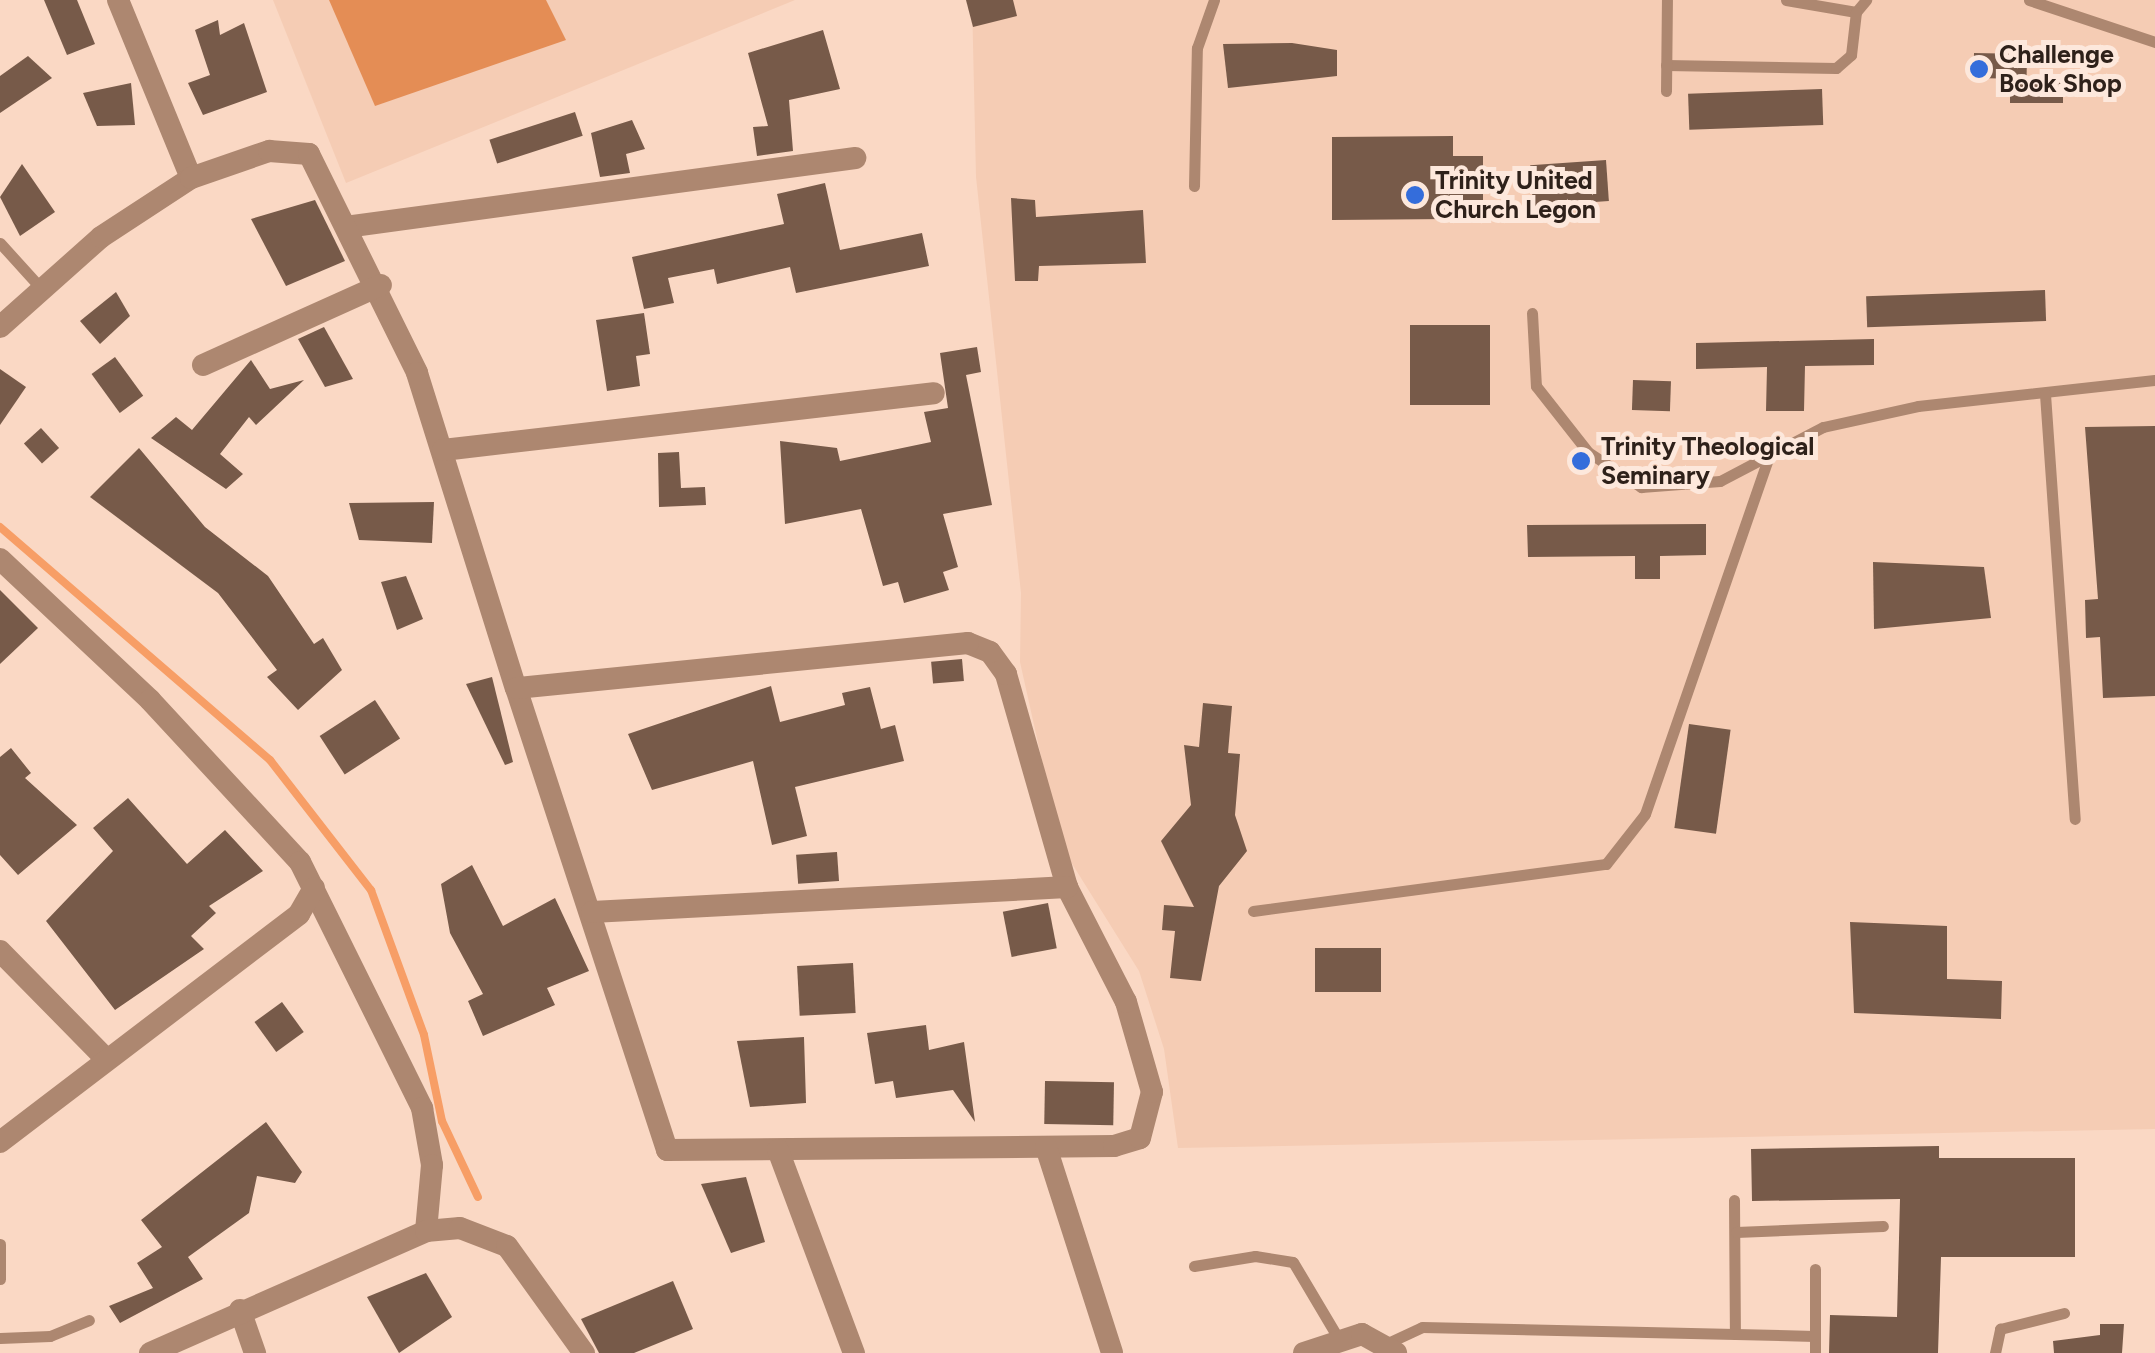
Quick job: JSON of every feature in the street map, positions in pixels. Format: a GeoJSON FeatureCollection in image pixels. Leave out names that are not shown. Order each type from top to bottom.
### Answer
{"type":"FeatureCollection","features":[{"type":"Feature","properties":{"kind":"street"},"geometry":{"type":"LineString","coordinates":[[118,0],[191,178]]}},
{"type":"Feature","properties":{"kind":"street"},"geometry":{"type":"LineString","coordinates":[[0,327],[40,286],[191,178],[292,149],[316,162],[382,285],[443,450],[516,688],[667,1150],[1114,1146],[1140,1138],[1152,1120],[1126,1002],[1066,887],[1006,674],[968,643],[516,688]]}},
{"type":"Feature","properties":{"kind":"street"},"geometry":{"type":"LineString","coordinates":[[352,226],[855,158]]}},
{"type":"Feature","properties":{"kind":"street"},"geometry":{"type":"LineString","coordinates":[[203,365],[382,285]]}},
{"type":"Feature","properties":{"kind":"street"},"geometry":{"type":"LineString","coordinates":[[443,450],[934,393]]}},
{"type":"Feature","properties":{"kind":"street"},"geometry":{"type":"LineString","coordinates":[[0,559],[150,700],[314,888],[422,1108],[432,1165],[426,1231]]}},
{"type":"Feature","properties":{"kind":"street"},"geometry":{"type":"LineString","coordinates":[[592,912],[1066,887]]}},
{"type":"Feature","properties":{"kind":"street"},"geometry":{"type":"LineString","coordinates":[[0,1142],[105,1058],[299,914],[314,888]]}},
{"type":"Feature","properties":{"kind":"street"},"geometry":{"type":"LineString","coordinates":[[0,952],[105,1058]]}},
{"type":"Feature","properties":{"kind":"street"},"geometry":{"type":"LineString","coordinates":[[1046,1146],[1112,1353]]}},
{"type":"Feature","properties":{"kind":"street"},"geometry":{"type":"LineString","coordinates":[[778,1150],[854,1353]]}},
{"type":"Feature","properties":{"kind":"street"},"geometry":{"type":"LineString","coordinates":[[150,1353],[426,1231],[460,1228],[507,1246],[584,1353]]}},
{"type":"Feature","properties":{"kind":"street"},"geometry":{"type":"LineString","coordinates":[[240,1310],[255,1353]]}},
{"type":"Feature","properties":{"kind":"street"},"geometry":{"type":"LineString","coordinates":[[1304,1353],[1362,1334],[1393,1347]]}},
{"type":"Feature","properties":{"kind":"lane"},"geometry":{"type":"LineString","coordinates":[[1194,186],[1198,48],[1214,0]]}},
{"type":"Feature","properties":{"kind":"lane"},"geometry":{"type":"LineString","coordinates":[[1666,92],[1667,0]]}},
{"type":"Feature","properties":{"kind":"lane"},"geometry":{"type":"LineString","coordinates":[[1786,0],[1856,12]]}},
{"type":"Feature","properties":{"kind":"lane"},"geometry":{"type":"LineString","coordinates":[[1666,65],[1836,68],[1851,54],[1856,12],[1866,0]]}},
{"type":"Feature","properties":{"kind":"lane"},"geometry":{"type":"LineString","coordinates":[[2029,0],[2155,42]]}},
{"type":"Feature","properties":{"kind":"lane"},"geometry":{"type":"LineString","coordinates":[[0,243],[40,286]]}},
{"type":"Feature","properties":{"kind":"lane"},"geometry":{"type":"LineString","coordinates":[[1532,313],[1536,386],[1612,474],[1642,487],[1686,488],[1769,456],[1823,427],[2155,380]]}},
{"type":"Feature","properties":{"kind":"lane"},"geometry":{"type":"LineString","coordinates":[[2045,394],[2074,818]]}},
{"type":"Feature","properties":{"kind":"lane"},"geometry":{"type":"LineString","coordinates":[[1252,911],[1606,864],[1645,814],[1769,456]]}},
{"type":"Feature","properties":{"kind":"lane"},"geometry":{"type":"LineString","coordinates":[[1734,1200],[1734,1334]]}},
{"type":"Feature","properties":{"kind":"lane"},"geometry":{"type":"LineString","coordinates":[[1736,1232],[1883,1226]]}},
{"type":"Feature","properties":{"kind":"lane"},"geometry":{"type":"LineString","coordinates":[[0,1244],[0,1278]]}},
{"type":"Feature","properties":{"kind":"lane"},"geometry":{"type":"LineString","coordinates":[[1194,1266],[1255,1256],[1293,1262],[1340,1341]]}},
{"type":"Feature","properties":{"kind":"lane"},"geometry":{"type":"LineString","coordinates":[[1815,1269],[1815,1353]]}},
{"type":"Feature","properties":{"kind":"lane"},"geometry":{"type":"LineString","coordinates":[[1995,1353],[2010,1323],[2064,1312]]}},
{"type":"Feature","properties":{"kind":"lane"},"geometry":{"type":"LineString","coordinates":[[0,1338],[50,1336],[89,1320]]}},
{"type":"Feature","properties":{"kind":"lane"},"geometry":{"type":"LineString","coordinates":[[1393,1347],[1422,1327],[1815,1336]]}},
{"type":"Feature","properties":{"kind":"shaded area"},"geometry":{"type":"Polygon","coordinates":[[[273,0],[795,0],[346,183],[273,0]]]}},
{"type":"Feature","properties":{"kind":"shaded area"},"geometry":{"type":"Polygon","coordinates":[[[329,0],[546,0],[566,40],[375,106],[329,0]]]}},
{"type":"Feature","properties":{"kind":"shaded area","name":"Trinity Theological Seminary"},"geometry":{"type":"Polygon","coordinates":[[[972,0],[2155,0],[2155,1129],[1178,1148],[1164,1049],[1139,971],[1061,846],[1020,662],[1021,593],[976,177],[972,0]]]}},
{"type":"Feature","properties":{"kind":"building"},"geometry":{"type":"Polygon","coordinates":[[[44,0],[77,0],[95,44],[67,55],[44,0]]]}},
{"type":"Feature","properties":{"kind":"building"},"geometry":{"type":"Polygon","coordinates":[[[966,0],[1013,0],[1017,16],[973,27],[966,0]]]}},
{"type":"Feature","properties":{"kind":"building"},"geometry":{"type":"Polygon","coordinates":[[[218,20],[220,35],[244,23],[267,92],[203,115],[188,83],[210,75],[195,30],[218,20]]]}},
{"type":"Feature","properties":{"kind":"building"},"geometry":{"type":"Polygon","coordinates":[[[823,30],[840,89],[789,100],[793,151],[757,156],[753,127],[768,126],[748,53],[823,30]]]}},
{"type":"Feature","properties":{"kind":"building"},"geometry":{"type":"Polygon","coordinates":[[[1292,43],[1337,50],[1337,76],[1228,88],[1223,44],[1292,43]]]}},
{"type":"Feature","properties":{"kind":"building"},"geometry":{"type":"Polygon","coordinates":[[[1974,53],[2027,54],[2027,79],[1974,78],[1974,53]]]}},
{"type":"Feature","properties":{"kind":"building"},"geometry":{"type":"Polygon","coordinates":[[[28,56],[52,78],[0,113],[0,76],[28,56]]]}},
{"type":"Feature","properties":{"kind":"building"},"geometry":{"type":"Polygon","coordinates":[[[2010,80],[2063,80],[2063,103],[2010,103],[2010,80]]]}},
{"type":"Feature","properties":{"kind":"building"},"geometry":{"type":"Polygon","coordinates":[[[131,83],[135,125],[97,126],[83,93],[131,83]]]}},
{"type":"Feature","properties":{"kind":"building"},"geometry":{"type":"Polygon","coordinates":[[[1822,89],[1823,125],[1689,130],[1688,94],[1822,89]]]}},
{"type":"Feature","properties":{"kind":"building"},"geometry":{"type":"Polygon","coordinates":[[[575,112],[583,136],[497,164],[489,140],[575,112]]]}},
{"type":"Feature","properties":{"kind":"building"},"geometry":{"type":"Polygon","coordinates":[[[632,120],[645,149],[626,154],[630,173],[600,177],[591,133],[632,120]]]}},
{"type":"Feature","properties":{"kind":"building"},"geometry":{"type":"Polygon","coordinates":[[[1453,136],[1453,156],[1483,156],[1483,201],[1450,201],[1450,219],[1332,220],[1332,137],[1453,136]]]}},
{"type":"Feature","properties":{"kind":"building"},"geometry":{"type":"Polygon","coordinates":[[[1606,160],[1609,201],[1533,206],[1530,165],[1606,160]]]}},
{"type":"Feature","properties":{"kind":"building"},"geometry":{"type":"Polygon","coordinates":[[[22,164],[55,212],[20,236],[0,197],[22,164]]]}},
{"type":"Feature","properties":{"kind":"building"},"geometry":{"type":"Polygon","coordinates":[[[825,183],[840,250],[922,233],[929,266],[796,293],[790,267],[717,284],[714,269],[668,278],[674,303],[644,309],[632,257],[784,224],[777,194],[825,183]]]}},
{"type":"Feature","properties":{"kind":"building"},"geometry":{"type":"Polygon","coordinates":[[[1011,198],[1035,200],[1036,217],[1143,210],[1146,263],[1039,266],[1038,281],[1015,281],[1011,198]]]}},
{"type":"Feature","properties":{"kind":"building"},"geometry":{"type":"Polygon","coordinates":[[[315,200],[345,261],[286,286],[251,219],[315,200]]]}},
{"type":"Feature","properties":{"kind":"building"},"geometry":{"type":"Polygon","coordinates":[[[2045,290],[2046,321],[1867,327],[1866,296],[2045,290]]]}},
{"type":"Feature","properties":{"kind":"building"},"geometry":{"type":"Polygon","coordinates":[[[116,292],[130,316],[100,344],[80,321],[116,292]]]}},
{"type":"Feature","properties":{"kind":"building"},"geometry":{"type":"Polygon","coordinates":[[[644,313],[650,354],[636,356],[640,386],[607,391],[596,320],[644,313]]]}},
{"type":"Feature","properties":{"kind":"building"},"geometry":{"type":"Polygon","coordinates":[[[1410,325],[1490,325],[1490,405],[1410,405],[1410,325]]]}},
{"type":"Feature","properties":{"kind":"building"},"geometry":{"type":"Polygon","coordinates":[[[324,327],[353,379],[325,387],[298,339],[324,327]]]}},
{"type":"Feature","properties":{"kind":"building"},"geometry":{"type":"Polygon","coordinates":[[[1874,339],[1874,365],[1805,366],[1804,411],[1766,411],[1767,367],[1696,369],[1696,343],[1874,339]]]}},
{"type":"Feature","properties":{"kind":"building"},"geometry":{"type":"Polygon","coordinates":[[[977,347],[981,372],[966,375],[992,505],[943,514],[958,567],[943,572],[949,590],[904,603],[898,582],[883,586],[861,509],[785,524],[780,441],[837,448],[840,461],[931,442],[924,412],[948,408],[940,353],[977,347]]]}},
{"type":"Feature","properties":{"kind":"building"},"geometry":{"type":"Polygon","coordinates":[[[115,357],[143,396],[120,413],[92,374],[115,357]]]}},
{"type":"Feature","properties":{"kind":"building"},"geometry":{"type":"Polygon","coordinates":[[[251,360],[270,389],[304,380],[256,425],[249,417],[220,454],[243,474],[226,489],[151,438],[176,417],[192,430],[251,360]]]}},
{"type":"Feature","properties":{"kind":"building"},"geometry":{"type":"Polygon","coordinates":[[[0,369],[26,387],[0,425],[0,369]]]}},
{"type":"Feature","properties":{"kind":"building"},"geometry":{"type":"Polygon","coordinates":[[[1633,380],[1671,381],[1670,411],[1632,410],[1633,380]]]}},
{"type":"Feature","properties":{"kind":"building"},"geometry":{"type":"Polygon","coordinates":[[[2155,426],[2155,696],[2103,698],[2100,637],[2086,638],[2085,600],[2098,599],[2085,427],[2155,426]]]}},
{"type":"Feature","properties":{"kind":"building"},"geometry":{"type":"Polygon","coordinates":[[[41,428],[59,448],[42,463],[24,443],[41,428]]]}},
{"type":"Feature","properties":{"kind":"building"},"geometry":{"type":"Polygon","coordinates":[[[139,448],[205,527],[268,576],[314,644],[323,638],[342,670],[298,710],[267,677],[277,670],[218,593],[90,497],[139,448]]]}},
{"type":"Feature","properties":{"kind":"building"},"geometry":{"type":"Polygon","coordinates":[[[679,452],[681,488],[705,487],[706,505],[659,507],[658,453],[679,452]]]}},
{"type":"Feature","properties":{"kind":"building"},"geometry":{"type":"Polygon","coordinates":[[[434,502],[432,543],[359,540],[349,503],[434,502]]]}},
{"type":"Feature","properties":{"kind":"building"},"geometry":{"type":"Polygon","coordinates":[[[1706,524],[1706,555],[1660,556],[1660,579],[1635,579],[1635,556],[1528,557],[1527,525],[1706,524]]]}},
{"type":"Feature","properties":{"kind":"building"},"geometry":{"type":"Polygon","coordinates":[[[1873,562],[1984,567],[1991,618],[1874,629],[1873,562]]]}},
{"type":"Feature","properties":{"kind":"building"},"geometry":{"type":"Polygon","coordinates":[[[406,576],[423,619],[397,630],[381,582],[406,576]]]}},
{"type":"Feature","properties":{"kind":"building"},"geometry":{"type":"Polygon","coordinates":[[[0,590],[38,628],[0,664],[0,590]]]}},
{"type":"Feature","properties":{"kind":"building"},"geometry":{"type":"Polygon","coordinates":[[[962,659],[964,681],[933,684],[931,662],[962,659]]]}},
{"type":"Feature","properties":{"kind":"building"},"geometry":{"type":"Polygon","coordinates":[[[492,677],[513,762],[505,765],[466,684],[492,677]]]}},
{"type":"Feature","properties":{"kind":"building"},"geometry":{"type":"Polygon","coordinates":[[[771,686],[780,722],[845,705],[842,693],[870,687],[881,729],[895,725],[904,761],[795,787],[807,836],[772,845],[753,761],[652,790],[628,734],[771,686]]]}},
{"type":"Feature","properties":{"kind":"building"},"geometry":{"type":"Polygon","coordinates":[[[375,700],[400,739],[345,775],[320,736],[375,700]]]}},
{"type":"Feature","properties":{"kind":"building"},"geometry":{"type":"Polygon","coordinates":[[[1203,703],[1232,706],[1228,753],[1240,754],[1235,815],[1247,851],[1219,886],[1201,981],[1170,978],[1175,931],[1162,930],[1164,905],[1194,907],[1161,841],[1191,805],[1184,745],[1199,747],[1203,703]]]}},
{"type":"Feature","properties":{"kind":"building"},"geometry":{"type":"Polygon","coordinates":[[[1689,724],[1731,730],[1716,834],[1674,828],[1689,724]]]}},
{"type":"Feature","properties":{"kind":"building"},"geometry":{"type":"Polygon","coordinates":[[[11,748],[31,773],[25,778],[77,825],[18,875],[0,855],[0,757],[11,748]]]}},
{"type":"Feature","properties":{"kind":"building"},"geometry":{"type":"Polygon","coordinates":[[[128,798],[187,864],[225,830],[263,871],[209,906],[216,913],[191,936],[204,949],[115,1010],[46,921],[113,851],[93,828],[128,798]]]}},
{"type":"Feature","properties":{"kind":"building"},"geometry":{"type":"Polygon","coordinates":[[[837,852],[839,881],[798,884],[796,855],[837,852]]]}},
{"type":"Feature","properties":{"kind":"building"},"geometry":{"type":"Polygon","coordinates":[[[472,865],[503,926],[555,898],[589,971],[547,988],[555,1005],[483,1036],[468,1001],[483,994],[450,933],[441,884],[472,865]]]}},
{"type":"Feature","properties":{"kind":"building"},"geometry":{"type":"Polygon","coordinates":[[[1048,903],[1057,948],[1012,957],[1003,912],[1048,903]]]}},
{"type":"Feature","properties":{"kind":"building"},"geometry":{"type":"Polygon","coordinates":[[[1850,922],[1947,926],[1947,979],[2002,981],[2001,1019],[1854,1013],[1850,922]]]}},
{"type":"Feature","properties":{"kind":"building"},"geometry":{"type":"Polygon","coordinates":[[[1315,948],[1381,948],[1381,992],[1315,992],[1315,948]]]}},
{"type":"Feature","properties":{"kind":"building"},"geometry":{"type":"Polygon","coordinates":[[[853,963],[856,1013],[800,1016],[797,966],[853,963]]]}},
{"type":"Feature","properties":{"kind":"building"},"geometry":{"type":"Polygon","coordinates":[[[282,1002],[304,1032],[276,1052],[254,1022],[282,1002]]]}},
{"type":"Feature","properties":{"kind":"building"},"geometry":{"type":"Polygon","coordinates":[[[926,1025],[929,1050],[964,1042],[975,1122],[953,1090],[896,1098],[893,1081],[875,1084],[867,1033],[926,1025]]]}},
{"type":"Feature","properties":{"kind":"building"},"geometry":{"type":"Polygon","coordinates":[[[804,1037],[806,1103],[750,1107],[737,1041],[804,1037]]]}},
{"type":"Feature","properties":{"kind":"building"},"geometry":{"type":"Polygon","coordinates":[[[1045,1081],[1114,1082],[1113,1125],[1044,1124],[1045,1081]]]}},
{"type":"Feature","properties":{"kind":"building"},"geometry":{"type":"Polygon","coordinates":[[[266,1122],[302,1172],[295,1183],[257,1176],[249,1213],[188,1257],[203,1279],[120,1323],[109,1306],[153,1288],[137,1263],[162,1247],[141,1220],[266,1122]]]}},
{"type":"Feature","properties":{"kind":"building"},"geometry":{"type":"Polygon","coordinates":[[[1939,1146],[1939,1158],[2075,1158],[2075,1257],[1941,1257],[1938,1353],[1829,1353],[1830,1315],[1897,1317],[1900,1199],[1752,1201],[1751,1149],[1939,1146]]]}},
{"type":"Feature","properties":{"kind":"building"},"geometry":{"type":"Polygon","coordinates":[[[746,1177],[765,1242],[731,1253],[701,1184],[746,1177]]]}},
{"type":"Feature","properties":{"kind":"building"},"geometry":{"type":"Polygon","coordinates":[[[426,1273],[452,1317],[399,1353],[367,1297],[426,1273]]]}},
{"type":"Feature","properties":{"kind":"building"},"geometry":{"type":"Polygon","coordinates":[[[673,1281],[693,1329],[634,1353],[599,1353],[581,1319],[673,1281]]]}},
{"type":"Feature","properties":{"kind":"building"},"geometry":{"type":"Polygon","coordinates":[[[2100,1324],[2124,1324],[2122,1353],[2054,1353],[2053,1341],[2100,1335],[2100,1324]]]}},
{"type":"Feature","properties":{"kind":"waterway"},"geometry":{"type":"LineString","coordinates":[[0,527],[270,760],[371,890],[424,1035],[442,1121],[478,1197]]}},
{"type":"Feature","properties":{"kind":"place","name":"Challenge Book Shop"},"geometry":{"type":"Point","coordinates":[1979,69]}},
{"type":"Feature","properties":{"kind":"place","name":"Trinity United Church Legon"},"geometry":{"type":"Point","coordinates":[1415,195]}},
{"type":"Feature","properties":{"kind":"place","name":"Trinity Theological Seminary"},"geometry":{"type":"Point","coordinates":[1581,461]}}]}
